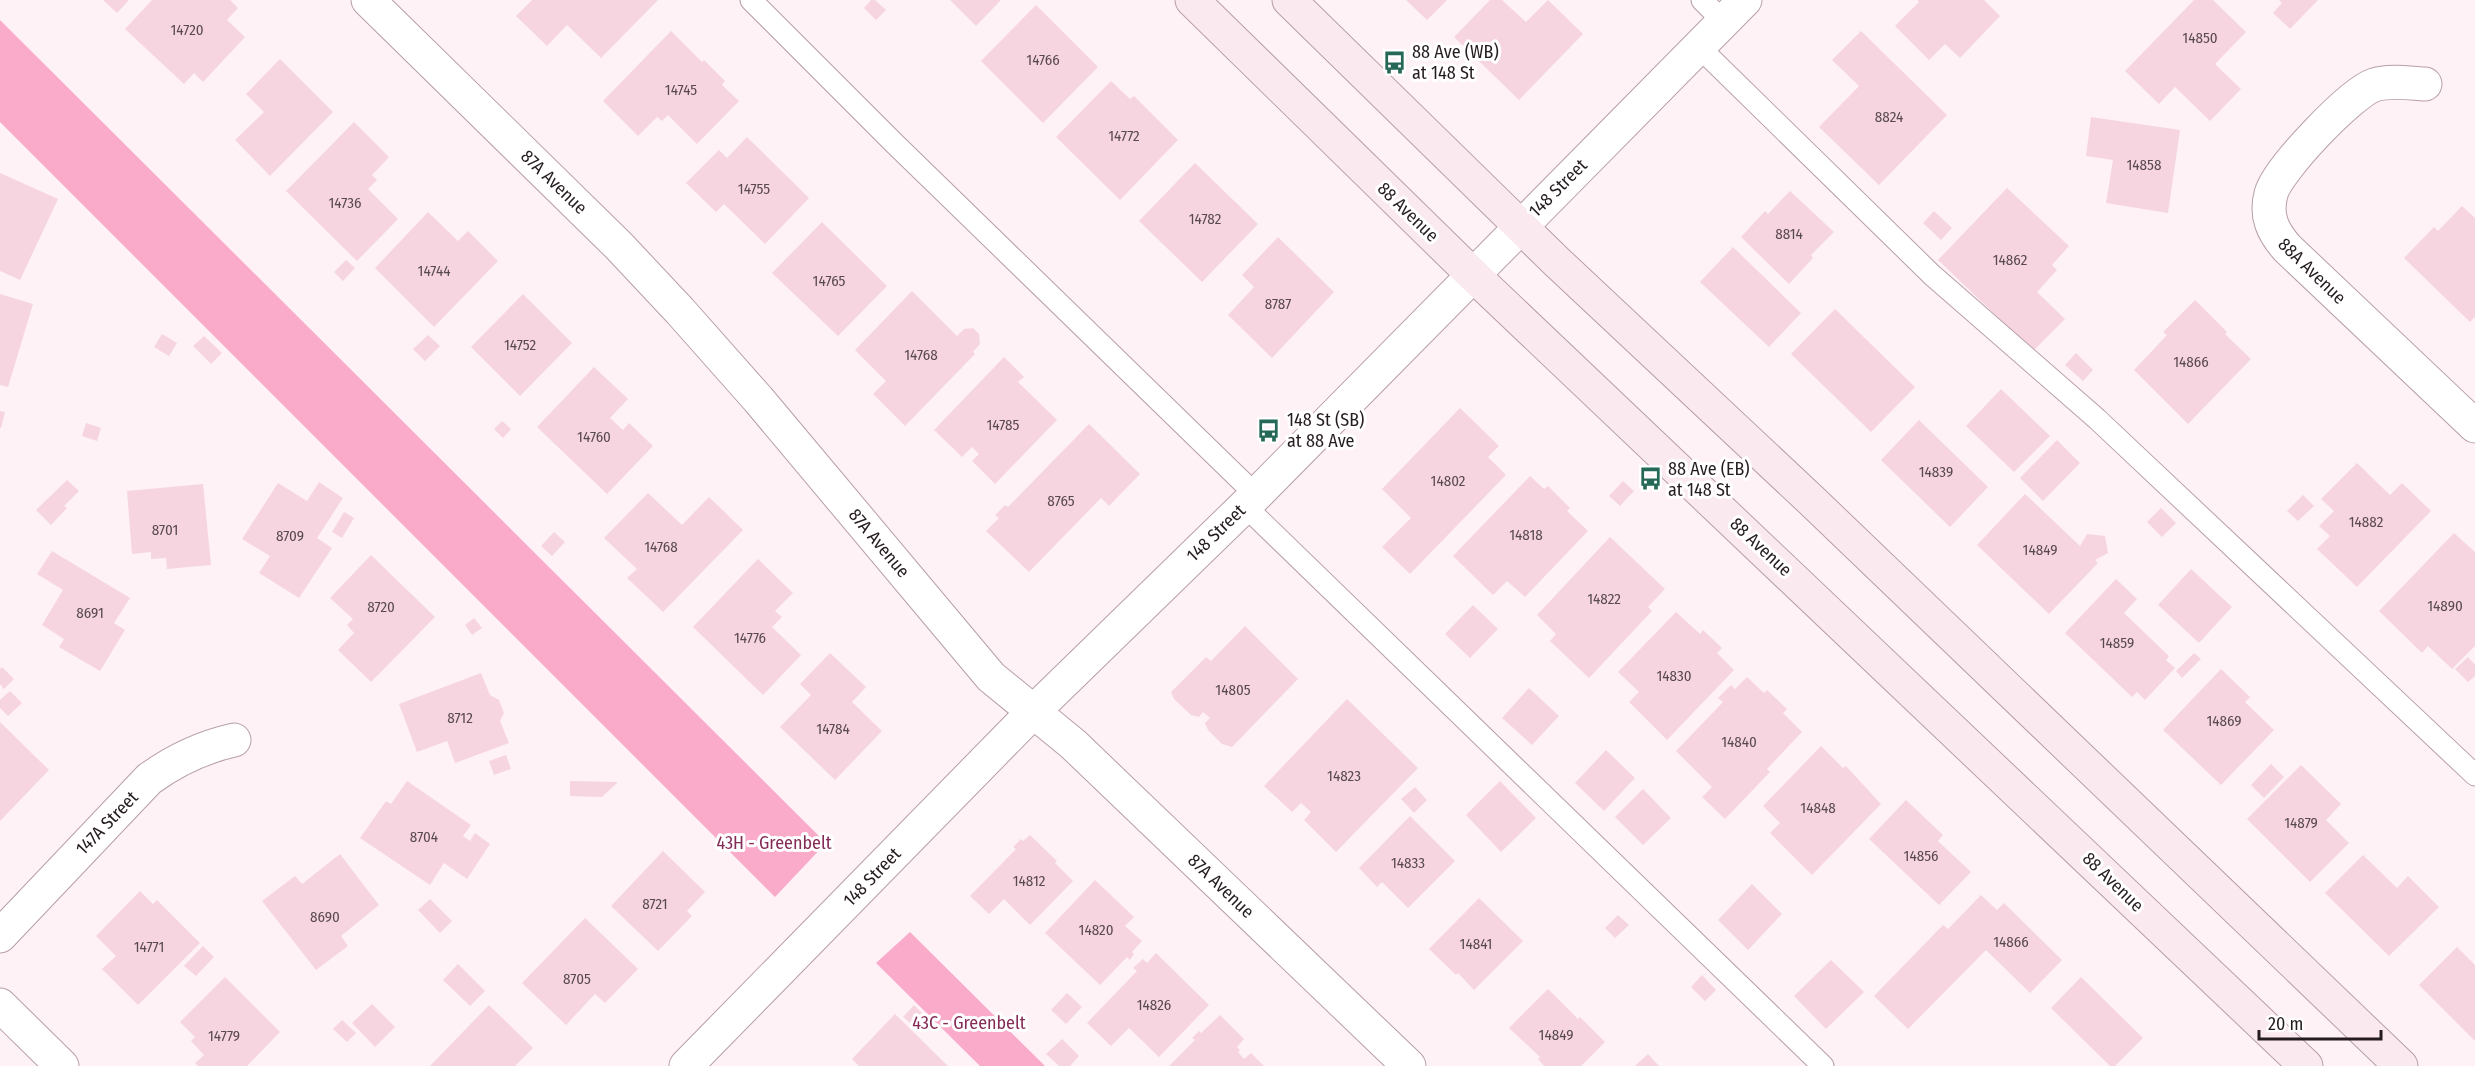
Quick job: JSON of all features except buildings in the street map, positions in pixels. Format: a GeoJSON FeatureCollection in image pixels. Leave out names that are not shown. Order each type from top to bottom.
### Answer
{"type":"FeatureCollection","features":[{"type":"Feature","properties":{"kind":"main road","name":"88 Avenue"},"geometry":{"type":"LineString","coordinates":[[1192,0],[1473,275],[2306,1066]]}},
{"type":"Feature","properties":{"kind":"main road"},"geometry":{"type":"LineString","coordinates":[[1289,0],[1520,226],[1811,500],[2402,1066]]}},
{"type":"Feature","properties":{"kind":"street","name":"87A Avenue"},"geometry":{"type":"LineString","coordinates":[[368,0],[619,246],[680,311],[758,399],[991,677],[1073,744],[1409,1066]]}},
{"type":"Feature","properties":{"kind":"street","name":"148 Street"},"geometry":{"type":"LineString","coordinates":[[686,1066],[1033,711],[1250,500],[1700,47],[1724,7]]}},
{"type":"Feature","properties":{"kind":"street","name":"88A Avenue"},"geometry":{"type":"LineString","coordinates":[[2425,84],[2400,82],[2375,84],[2347,103],[2280,176],[2271,192],[2268,207],[2270,222],[2276,236],[2287,248],[2475,426]]}},
{"type":"Feature","properties":{"kind":"street","name":"147A Street"},"geometry":{"type":"LineString","coordinates":[[0,936],[149,779],[198,751],[234,740]]}},
{"type":"Feature","properties":{"kind":"street"},"geometry":{"type":"LineString","coordinates":[[0,1005],[62,1066]]}},
{"type":"Feature","properties":{"kind":"lane"},"geometry":{"type":"LineString","coordinates":[[751,0],[1250,500],[1823,1066]]}},
{"type":"Feature","properties":{"kind":"lane"},"geometry":{"type":"LineString","coordinates":[[1700,47],[1932,275],[2097,419],[2475,775]]}},
{"type":"Feature","properties":{"kind":"green space","name":"43H - Greenbelt"},"geometry":{"type":"Polygon","coordinates":[[[0,20],[826,843],[775,897],[0,122],[0,20]]]}},
{"type":"Feature","properties":{"kind":"green space","name":"43C - Greenbelt"},"geometry":{"type":"Polygon","coordinates":[[[910,932],[1045,1066],[980,1066],[876,963],[910,932]]]}},
{"type":"Feature","properties":{"kind":"place","name":"88 Ave (WB) at 148 St"},"geometry":{"type":"Point","coordinates":[1394,62]}},
{"type":"Feature","properties":{"kind":"place","name":"148 St (SB) at 88 Ave"},"geometry":{"type":"Point","coordinates":[1269,430]}},
{"type":"Feature","properties":{"kind":"place","name":"88 Ave (EB) at 148 St"},"geometry":{"type":"Point","coordinates":[1650,479]}}]}
